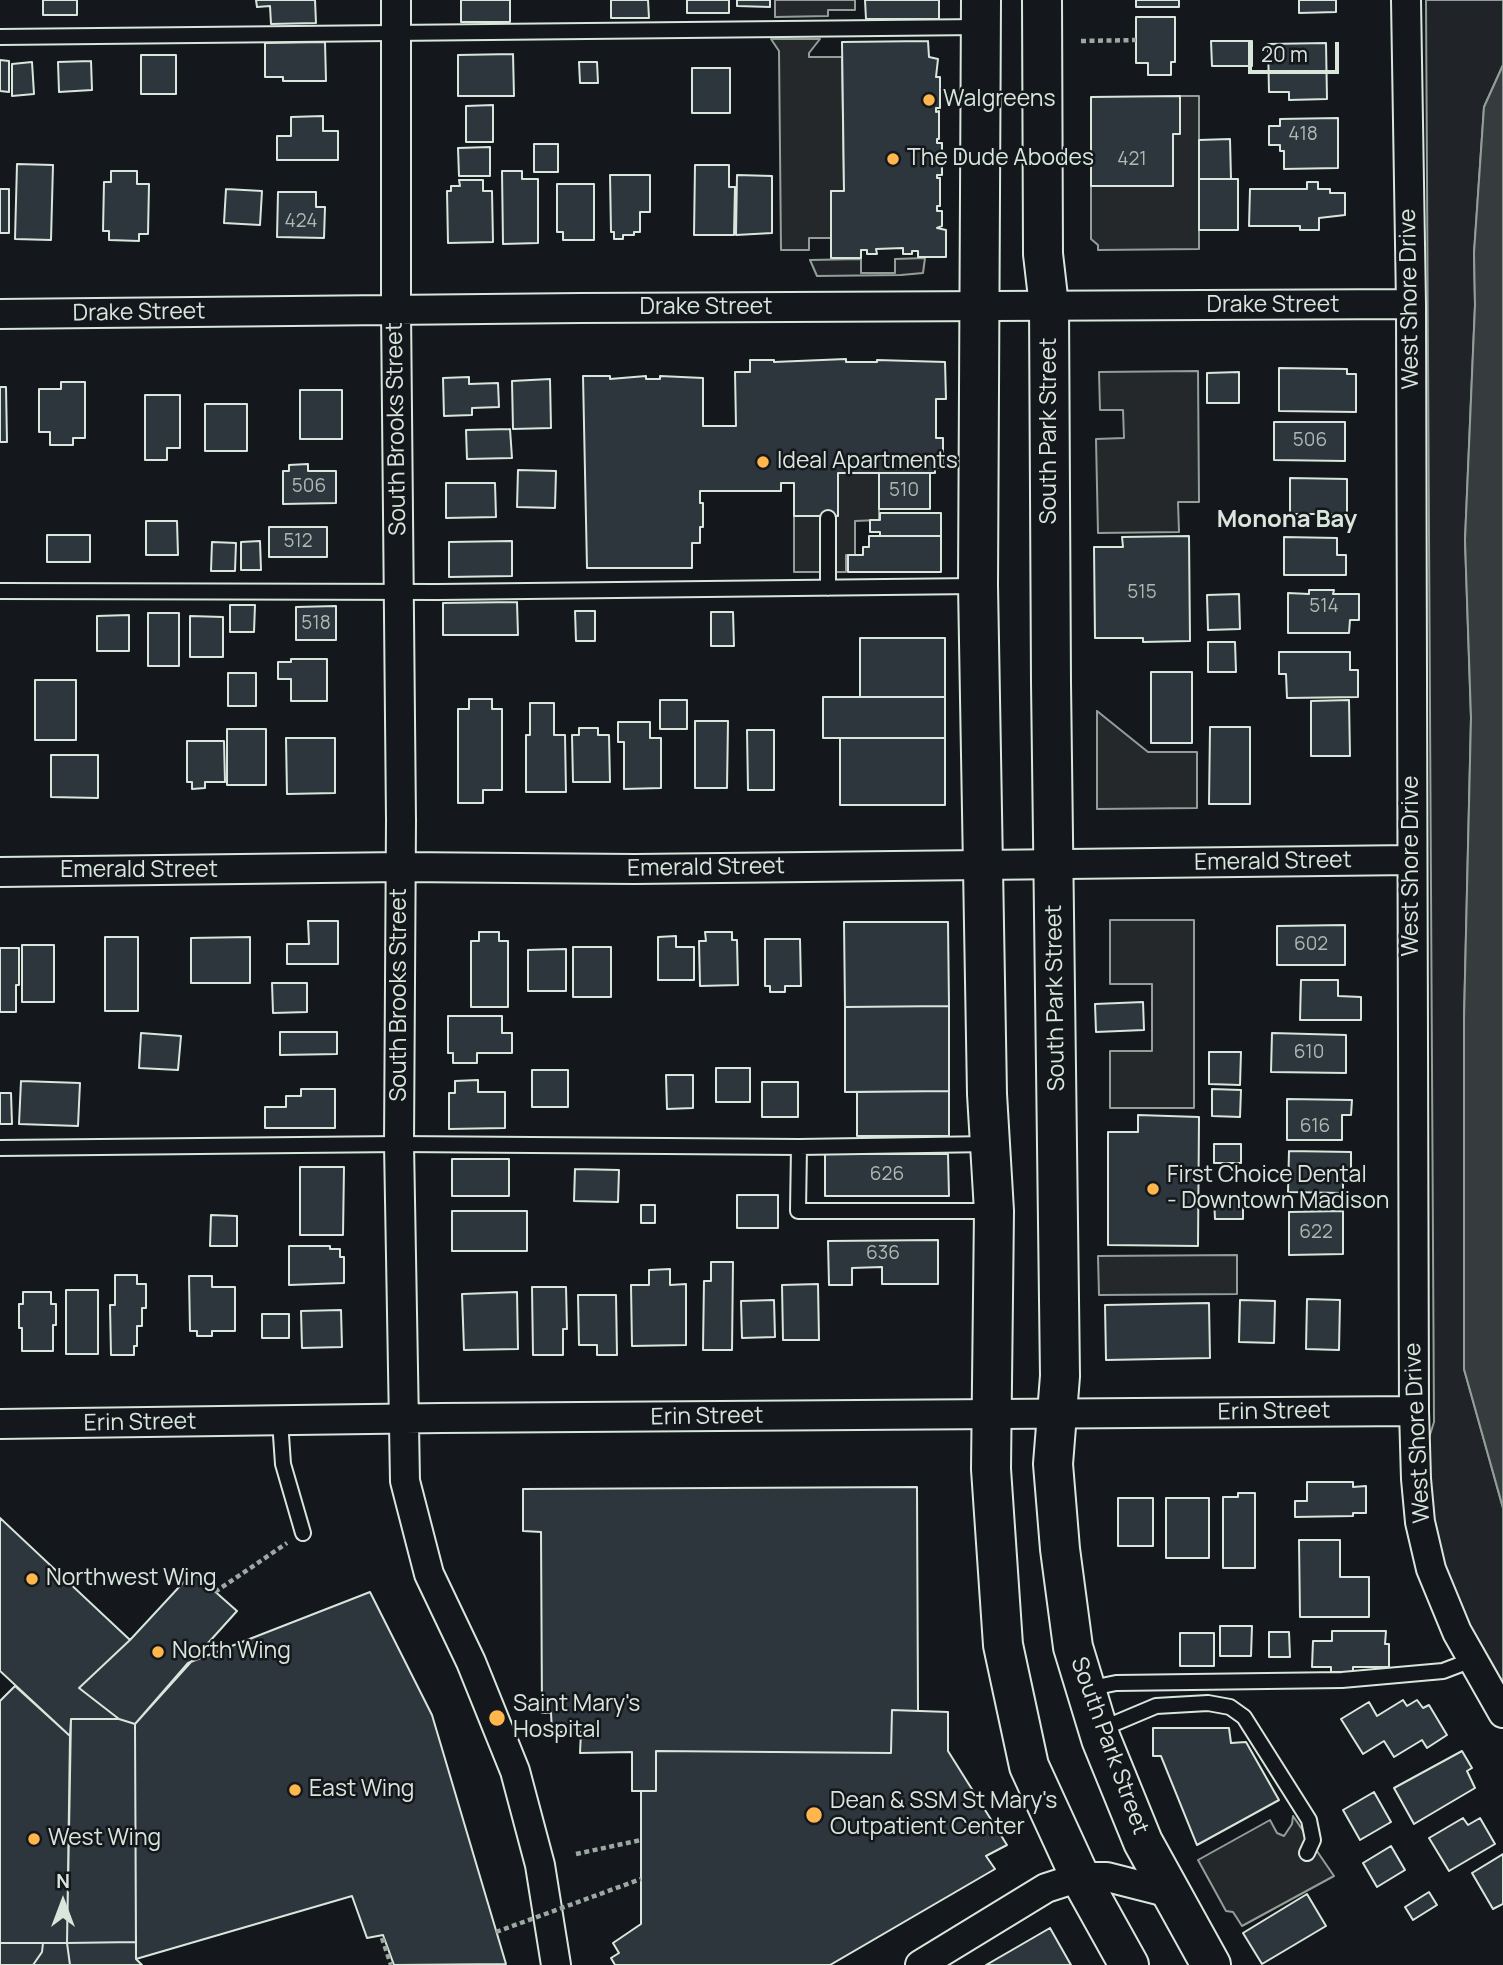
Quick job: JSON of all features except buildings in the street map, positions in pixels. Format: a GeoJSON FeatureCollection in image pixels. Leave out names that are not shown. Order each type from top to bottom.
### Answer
{"type":"FeatureCollection","features":[{"type":"Feature","properties":{"kind":"main road","name":"South Park Street"},"geometry":{"type":"LineString","coordinates":[[1042,0],[1042,254],[1049,306],[1060,1363],[1053,1464],[1060,1549],[1073,1647],[1099,1730],[1143,1842],[1211,1965]]}},
{"type":"Feature","properties":{"kind":"main road"},"geometry":{"type":"LineString","coordinates":[[980,13],[978,586],[990,1144],[994,1211],[992,1469],[1003,1645],[1030,1766],[1080,1877],[1129,1965]]}},
{"type":"Feature","properties":{"kind":"street","name":"South Brooks Street"},"geometry":{"type":"LineString","coordinates":[[396,0],[401,867],[399,1144],[405,1481],[429,1574],[471,1662],[515,1772],[540,1865],[556,1965]]}},
{"type":"Feature","properties":{"kind":"street","name":"West Shore Drive"},"geometry":{"type":"LineString","coordinates":[[1406,0],[1411,304],[1414,1411],[1420,1522],[1431,1569],[1457,1632],[1503,1713]]}},
{"type":"Feature","properties":{"kind":"street","name":"Drake Street"},"geometry":{"type":"LineString","coordinates":[[0,314],[1411,304]]}},
{"type":"Feature","properties":{"kind":"street","name":"Emerald Street"},"geometry":{"type":"LineString","coordinates":[[0,872],[401,867],[635,869],[1412,860]]}},
{"type":"Feature","properties":{"kind":"street","name":"Erin Street"},"geometry":{"type":"LineString","coordinates":[[0,1424],[1414,1411]]}},
{"type":"Feature","properties":{"kind":"street"},"geometry":{"type":"LineString","coordinates":[[920,1965],[1046,1888],[1080,1877],[1107,1877],[1170,1894]]}},
{"type":"Feature","properties":{"kind":"lane"},"geometry":{"type":"LineString","coordinates":[[0,37],[396,34],[980,13]]}},
{"type":"Feature","properties":{"kind":"lane"},"geometry":{"type":"LineString","coordinates":[[828,518],[828,587]]}},
{"type":"Feature","properties":{"kind":"lane"},"geometry":{"type":"LineString","coordinates":[[0,591],[978,586]]}},
{"type":"Feature","properties":{"kind":"lane"},"geometry":{"type":"LineString","coordinates":[[0,1148],[399,1144],[799,1147],[990,1144]]}},
{"type":"Feature","properties":{"kind":"lane"},"geometry":{"type":"LineString","coordinates":[[799,1147],[798,1211],[994,1211]]}},
{"type":"Feature","properties":{"kind":"lane"},"geometry":{"type":"LineString","coordinates":[[280,1421],[283,1464],[303,1533]]}},
{"type":"Feature","properties":{"kind":"lane"},"geometry":{"type":"LineString","coordinates":[[1086,1689],[1116,1683],[1342,1680],[1443,1671],[1472,1660]]}},
{"type":"Feature","properties":{"kind":"lane"},"geometry":{"type":"LineString","coordinates":[[1099,1730],[1156,1706],[1221,1704],[1236,1710],[1244,1717],[1309,1820],[1313,1840],[1307,1853]]}},
{"type":"Feature","properties":{"kind":"path"},"geometry":{"type":"LineString","coordinates":[[1081,41],[1136,40]]}},
{"type":"Feature","properties":{"kind":"path"},"geometry":{"type":"LineString","coordinates":[[215,1592],[303,1533]]}},
{"type":"Feature","properties":{"kind":"path"},"geometry":{"type":"LineString","coordinates":[[576,1854],[641,1840]]}},
{"type":"Feature","properties":{"kind":"path"},"geometry":{"type":"LineString","coordinates":[[496,1931],[641,1879]]}},
{"type":"Feature","properties":{"kind":"path"},"geometry":{"type":"LineString","coordinates":[[382,1938],[391,1965]]}},
{"type":"Feature","properties":{"kind":"shaded area"},"geometry":{"type":"Polygon","coordinates":[[[775,0],[855,0],[855,10],[828,10],[828,16],[775,17],[775,0]]]}},
{"type":"Feature","properties":{"kind":"shaded area"},"geometry":{"type":"Polygon","coordinates":[[[1426,0],[1503,0],[1503,65],[1484,107],[1474,253],[1475,305],[1465,540],[1471,718],[1464,1019],[1464,1369],[1503,1508],[1503,1713],[1472,1660],[1416,1479],[1434,1422],[1426,0]]]}},
{"type":"Feature","properties":{"kind":"shaded area"},"geometry":{"type":"Polygon","coordinates":[[[771,39],[820,39],[809,57],[842,57],[844,191],[831,191],[831,238],[809,238],[809,250],[781,250],[779,51],[771,39]]]}},
{"type":"Feature","properties":{"kind":"shaded area"},"geometry":{"type":"Polygon","coordinates":[[[1503,65],[1503,1508],[1464,1369],[1464,1019],[1471,718],[1465,540],[1475,305],[1474,253],[1484,107],[1503,65]]]}},
{"type":"Feature","properties":{"kind":"shaded area"},"geometry":{"type":"Polygon","coordinates":[[[1180,96],[1199,96],[1199,249],[1098,250],[1098,245],[1091,239],[1091,186],[1173,186],[1173,134],[1180,96]]]}},
{"type":"Feature","properties":{"kind":"shaded area"},"geometry":{"type":"Polygon","coordinates":[[[925,258],[923,273],[901,275],[817,276],[810,260],[861,259],[861,273],[895,273],[895,259],[925,258]]]}},
{"type":"Feature","properties":{"kind":"shaded area"},"geometry":{"type":"Polygon","coordinates":[[[1198,371],[1199,502],[1178,502],[1179,532],[1098,533],[1096,439],[1124,438],[1123,410],[1100,410],[1099,372],[1198,371]]]}},
{"type":"Feature","properties":{"kind":"shaded area"},"geometry":{"type":"Polygon","coordinates":[[[838,473],[879,473],[879,520],[855,521],[855,555],[846,555],[846,572],[794,572],[794,516],[838,516],[838,473]]]}},
{"type":"Feature","properties":{"kind":"shaded area"},"geometry":{"type":"Polygon","coordinates":[[[1097,711],[1148,752],[1197,752],[1197,808],[1097,809],[1097,711]]]}},
{"type":"Feature","properties":{"kind":"shaded area"},"geometry":{"type":"Polygon","coordinates":[[[1110,920],[1194,920],[1194,1108],[1110,1108],[1110,1051],[1152,1051],[1152,984],[1110,984],[1110,920]]]}},
{"type":"Feature","properties":{"kind":"shaded area"},"geometry":{"type":"Polygon","coordinates":[[[1237,1255],[1237,1294],[1099,1295],[1098,1256],[1237,1255]]]}},
{"type":"Feature","properties":{"kind":"shaded area"},"geometry":{"type":"Polygon","coordinates":[[[1293,1816],[1334,1876],[1242,1926],[1233,1912],[1226,1911],[1198,1860],[1270,1820],[1277,1833],[1284,1836],[1292,1824],[1293,1816]]]}},
{"type":"Feature","properties":{"kind":"place","name":"Walgreens"},"geometry":{"type":"Point","coordinates":[929,100]}},
{"type":"Feature","properties":{"kind":"place","name":"The Dude Abodes"},"geometry":{"type":"Point","coordinates":[893,159]}},
{"type":"Feature","properties":{"kind":"place","name":"Ideal Apartments"},"geometry":{"type":"Point","coordinates":[763,462]}},
{"type":"Feature","properties":{"kind":"place","name":"First Choice Dental - Downtown Madison"},"geometry":{"type":"Point","coordinates":[1153,1189]}},
{"type":"Feature","properties":{"kind":"place","name":"Northwest Wing"},"geometry":{"type":"Point","coordinates":[32,1579]}},
{"type":"Feature","properties":{"kind":"place","name":"North Wing"},"geometry":{"type":"Point","coordinates":[158,1652]}},
{"type":"Feature","properties":{"kind":"place","name":"Saint Mary's Hospital"},"geometry":{"type":"Point","coordinates":[497,1718]}},
{"type":"Feature","properties":{"kind":"place","name":"East Wing"},"geometry":{"type":"Point","coordinates":[295,1790]}},
{"type":"Feature","properties":{"kind":"place","name":"Dean & SSM St Mary's Outpatient Center"},"geometry":{"type":"Point","coordinates":[814,1815]}},
{"type":"Feature","properties":{"kind":"place","name":"West Wing"},"geometry":{"type":"Point","coordinates":[34,1839]}},
{"type":"Feature","properties":{"kind":"district","name":"Monona Bay"},"geometry":{"type":"Point","coordinates":[1287,520]}}]}
